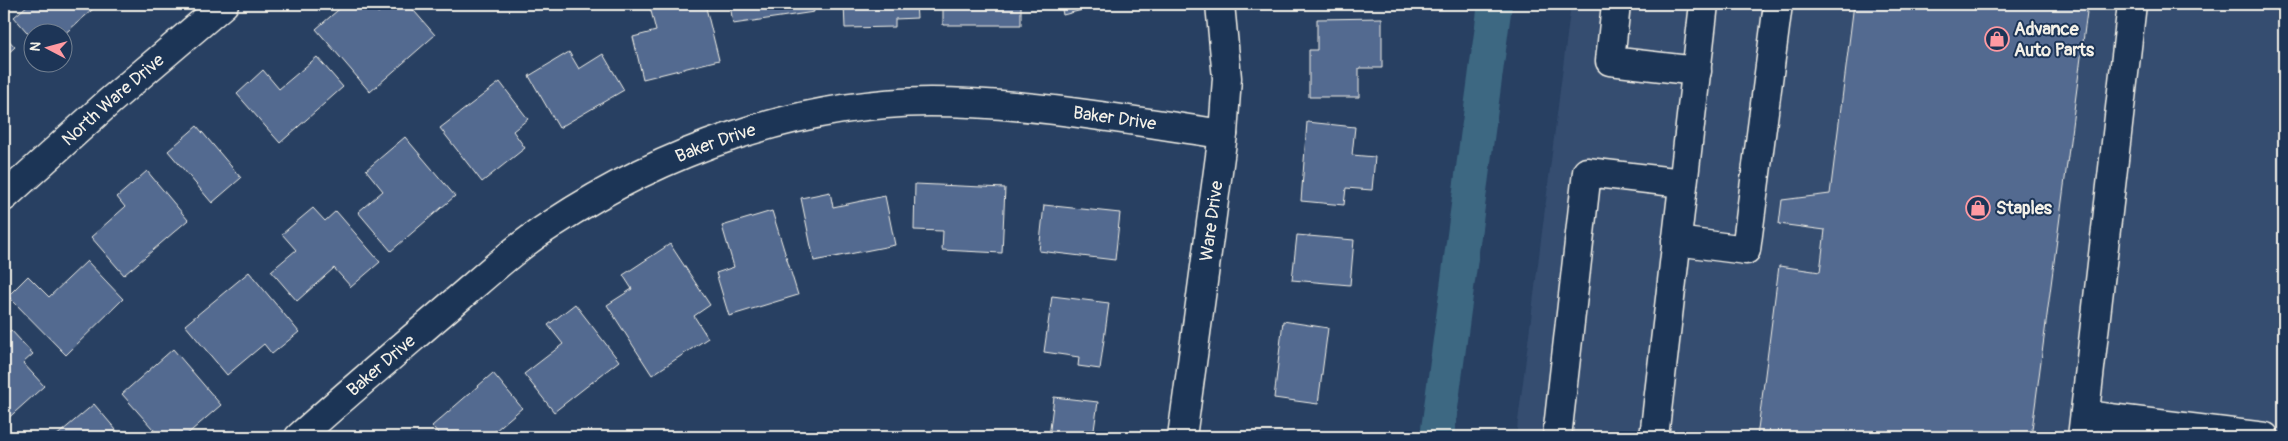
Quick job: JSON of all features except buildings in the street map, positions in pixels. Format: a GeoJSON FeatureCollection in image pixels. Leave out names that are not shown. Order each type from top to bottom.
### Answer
{"type":"FeatureCollection","features":[{"type":"Feature","properties":{"kind":"street","name":"North Ware Drive"},"geometry":{"type":"LineString","coordinates":[[4,197],[110,101],[224,4]]}},
{"type":"Feature","properties":{"kind":"street","name":"Ware Drive"},"geometry":{"type":"LineString","coordinates":[[1182,437],[1222,134],[1227,78],[1220,4]]}},
{"type":"Feature","properties":{"kind":"street"},"geometry":{"type":"LineString","coordinates":[[1616,4],[1610,61],[1697,71]]}},
{"type":"Feature","properties":{"kind":"street"},"geometry":{"type":"LineString","coordinates":[[1654,437],[1704,4]]}},
{"type":"Feature","properties":{"kind":"street"},"geometry":{"type":"LineString","coordinates":[[1676,241],[1746,250],[1778,4]]}},
{"type":"Feature","properties":{"kind":"street"},"geometry":{"type":"LineString","coordinates":[[2132,4],[2084,426],[2265,437]]}},
{"type":"Feature","properties":{"kind":"street","name":"Baker Drive"},"geometry":{"type":"LineString","coordinates":[[299,437],[508,257],[550,225],[619,183],[693,150],[770,125],[831,112],[929,102],[1009,105],[1222,134]]}},
{"type":"Feature","properties":{"kind":"street"},"geometry":{"type":"LineString","coordinates":[[1557,437],[1587,172],[1683,183]]}},
{"type":"Feature","properties":{"kind":"shaded area"},"geometry":{"type":"Polygon","coordinates":[[[1571,4],[2284,4],[2284,437],[1516,437],[1571,4]]]}},
{"type":"Feature","properties":{"kind":"waterway"},"geometry":{"type":"LineString","coordinates":[[1437,437],[1495,4]]}},
{"type":"Feature","properties":{"kind":"place","name":"Advance Auto Parts"},"geometry":{"type":"Point","coordinates":[1997,39]}},
{"type":"Feature","properties":{"kind":"place","name":"Staples"},"geometry":{"type":"Point","coordinates":[1978,208]}}]}
